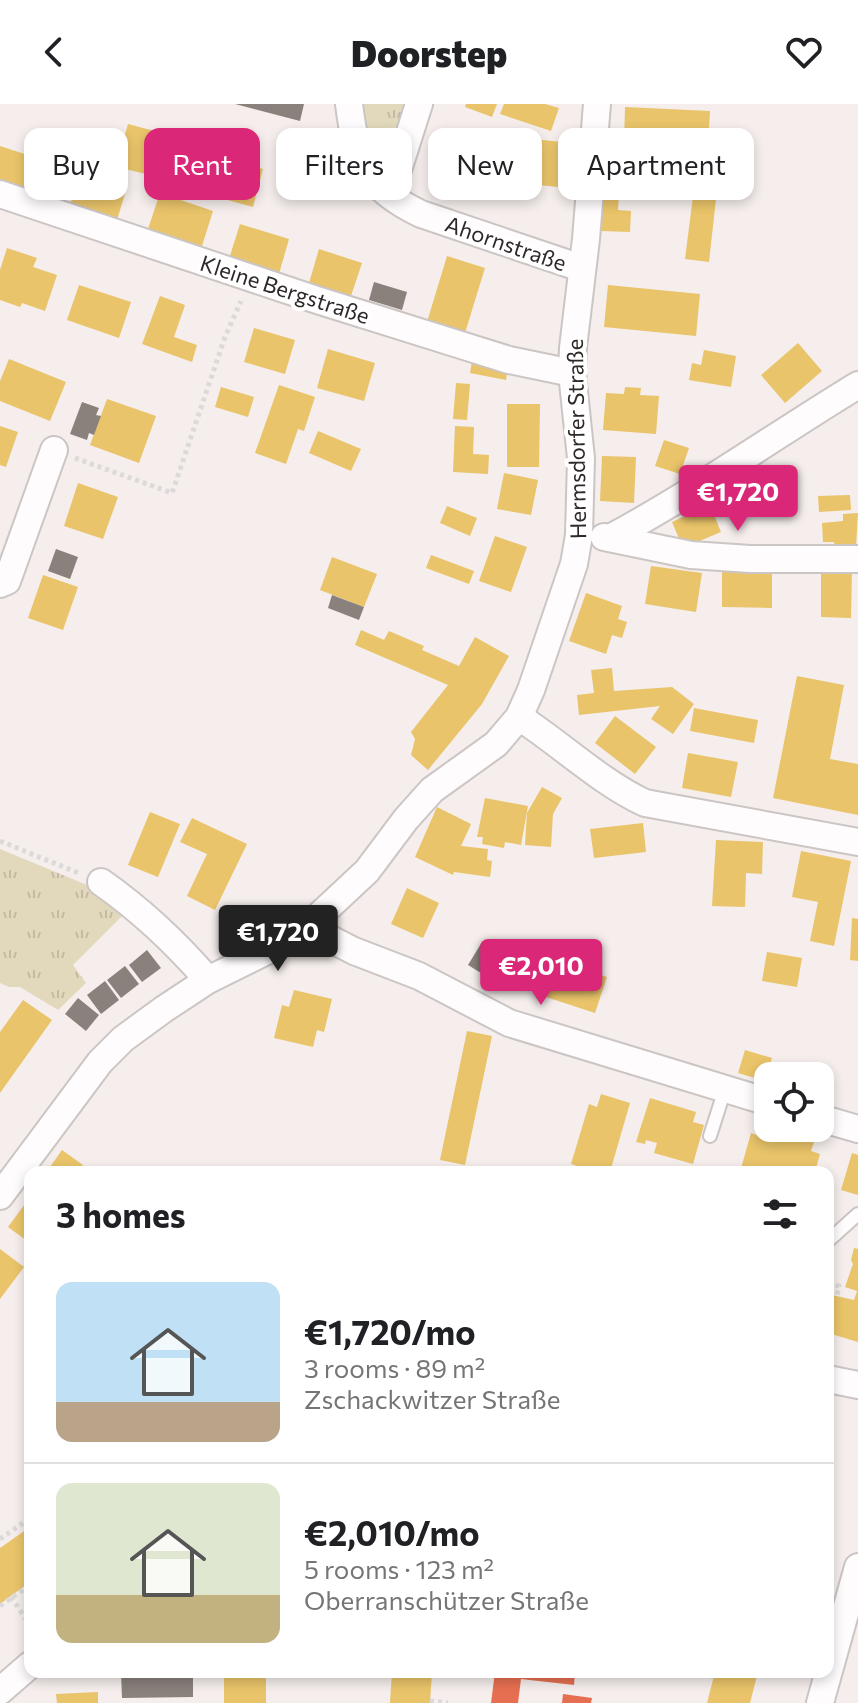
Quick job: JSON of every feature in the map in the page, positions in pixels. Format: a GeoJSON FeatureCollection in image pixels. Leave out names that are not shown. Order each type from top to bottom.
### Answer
{"type":"FeatureCollection","features":[{"type":"Feature","properties":{"kind":"street","name":"Ahornstraße"},"geometry":{"type":"LineString","coordinates":[[349,104],[352,128]]}},
{"type":"Feature","properties":{"kind":"street"},"geometry":{"type":"LineString","coordinates":[[411,128],[419,104]]}},
{"type":"Feature","properties":{"kind":"street","name":"Hermsdorfer Straße"},"geometry":{"type":"LineString","coordinates":[[0,1196],[100,1062],[123,1039],[208,980],[289,940],[307,927],[367,871],[432,790],[496,744],[519,717],[574,564],[579,535],[581,458],[572,373],[597,104]]}},
{"type":"Feature","properties":{"kind":"street","name":"Kleine Bergstraße"},"geometry":{"type":"LineString","coordinates":[[0,194],[509,360],[572,373]]}},
{"type":"Feature","properties":{"kind":"street","name":"Ahornstraße"},"geometry":{"type":"LineString","coordinates":[[396,200],[421,214],[581,268]]}},
{"type":"Feature","properties":{"kind":"street"},"geometry":{"type":"LineString","coordinates":[[612,537],[675,503],[766,441],[858,385]]}},
{"type":"Feature","properties":{"kind":"street"},"geometry":{"type":"LineString","coordinates":[[0,584],[7,581],[54,450]]}},
{"type":"Feature","properties":{"kind":"street"},"geometry":{"type":"LineString","coordinates":[[579,535],[612,537],[691,555],[750,559],[858,559]]}},
{"type":"Feature","properties":{"kind":"street"},"geometry":{"type":"LineString","coordinates":[[519,717],[621,792],[645,803],[858,842]]}},
{"type":"Feature","properties":{"kind":"street"},"geometry":{"type":"LineString","coordinates":[[101,882],[178,946],[208,980]]}},
{"type":"Feature","properties":{"kind":"street"},"geometry":{"type":"LineString","coordinates":[[307,927],[354,951],[419,976],[509,1023],[754,1098]]}},
{"type":"Feature","properties":{"kind":"street"},"geometry":{"type":"LineString","coordinates":[[834,1122],[858,1129]]}},
{"type":"Feature","properties":{"kind":"street"},"geometry":{"type":"LineString","coordinates":[[834,1380],[858,1385]]}},
{"type":"Feature","properties":{"kind":"street"},"geometry":{"type":"LineString","coordinates":[[834,1656],[856,1581]]}},
{"type":"Feature","properties":{"kind":"street"},"geometry":{"type":"LineString","coordinates":[[0,1691],[24,1670]]}},
{"type":"Feature","properties":{"kind":"street"},"geometry":{"type":"LineString","coordinates":[[820,1703],[827,1678]]}},
{"type":"Feature","properties":{"kind":"lane"},"geometry":{"type":"LineString","coordinates":[[710,1136],[725,1089]]}},
{"type":"Feature","properties":{"kind":"lane"},"geometry":{"type":"LineString","coordinates":[[834,1236],[858,1214]]}},
{"type":"Feature","properties":{"kind":"path"},"geometry":{"type":"LineString","coordinates":[[54,450],[172,493],[225,337],[251,278]]}},
{"type":"Feature","properties":{"kind":"path"},"geometry":{"type":"LineString","coordinates":[[0,841],[101,882]]}},
{"type":"Feature","properties":{"kind":"path"},"geometry":{"type":"LineString","coordinates":[[834,1285],[839,1286],[837,1296]]}},
{"type":"Feature","properties":{"kind":"path"},"geometry":{"type":"LineString","coordinates":[[0,1539],[24,1522]]}},
{"type":"Feature","properties":{"kind":"path"},"geometry":{"type":"LineString","coordinates":[[0,1606],[24,1589]]}},
{"type":"Feature","properties":{"kind":"path"},"geometry":{"type":"LineString","coordinates":[[11,1597],[24,1616]]}},
{"type":"Feature","properties":{"kind":"path"},"geometry":{"type":"LineString","coordinates":[[430,1701],[448,1703]]}},
{"type":"Feature","properties":{"kind":"green space"},"geometry":{"type":"Polygon","coordinates":[[[364,104],[408,104],[399,128],[365,128],[364,104]]]}},
{"type":"Feature","properties":{"kind":"green space"},"geometry":{"type":"Polygon","coordinates":[[[0,849],[104,892],[127,911],[73,965],[86,983],[58,1010],[20,987],[0,983],[0,849]]]}},
{"type":"Feature","properties":{"kind":"building: Homes"},"geometry":{"type":"Polygon","coordinates":[[[466,104],[497,104],[492,117],[465,107],[466,104]]]}},
{"type":"Feature","properties":{"kind":"building: Homes"},"geometry":{"type":"Polygon","coordinates":[[[504,104],[545,104],[559,108],[551,131],[500,114],[504,104]]]}},
{"type":"Feature","properties":{"kind":"building: Homes"},"geometry":{"type":"Polygon","coordinates":[[[625,107],[710,111],[709,128],[624,128],[625,107]]]}},
{"type":"Feature","properties":{"kind":"building: Homes"},"geometry":{"type":"Polygon","coordinates":[[[128,124],[144,128],[144,174],[128,170],[128,124]]]}},
{"type":"Feature","properties":{"kind":"building: Homes"},"geometry":{"type":"Polygon","coordinates":[[[542,140],[558,142],[558,187],[542,185],[542,140]]]}},
{"type":"Feature","properties":{"kind":"building: Homes"},"geometry":{"type":"Polygon","coordinates":[[[0,146],[24,154],[24,193],[0,185],[0,146]]]}},
{"type":"Feature","properties":{"kind":"building: Homes"},"geometry":{"type":"Polygon","coordinates":[[[72,200],[123,200],[116,223],[69,208],[72,200]]]}},
{"type":"Feature","properties":{"kind":"building: Homes"},"geometry":{"type":"Polygon","coordinates":[[[158,200],[181,200],[213,211],[201,249],[147,232],[158,200]]]}},
{"type":"Feature","properties":{"kind":"building: Homes"},"geometry":{"type":"Polygon","coordinates":[[[228,200],[255,200],[253,207],[228,200]]]}},
{"type":"Feature","properties":{"kind":"building: Homes"},"geometry":{"type":"Polygon","coordinates":[[[603,200],[619,200],[618,210],[631,211],[630,232],[601,231],[603,200]]]}},
{"type":"Feature","properties":{"kind":"building: Homes"},"geometry":{"type":"Polygon","coordinates":[[[692,200],[716,200],[709,262],[685,259],[692,200]]]}},
{"type":"Feature","properties":{"kind":"building: Homes"},"geometry":{"type":"Polygon","coordinates":[[[240,224],[289,239],[279,274],[229,259],[240,224]]]}},
{"type":"Feature","properties":{"kind":"building: Homes"},"geometry":{"type":"Polygon","coordinates":[[[7,248],[37,258],[33,267],[57,275],[45,311],[0,300],[0,270],[7,248]]]}},
{"type":"Feature","properties":{"kind":"building: Homes"},"geometry":{"type":"Polygon","coordinates":[[[319,249],[362,263],[351,296],[309,283],[319,249]]]}},
{"type":"Feature","properties":{"kind":"building: Homes"},"geometry":{"type":"Polygon","coordinates":[[[447,256],[485,268],[465,333],[427,322],[447,256]]]}},
{"type":"Feature","properties":{"kind":"building: Homes"},"geometry":{"type":"Polygon","coordinates":[[[79,285],[131,302],[119,338],[67,320],[79,285]]]}},
{"type":"Feature","properties":{"kind":"building: Homes"},"geometry":{"type":"Polygon","coordinates":[[[608,285],[700,294],[696,336],[604,327],[608,285]]]}},
{"type":"Feature","properties":{"kind":"building: Homes"},"geometry":{"type":"Polygon","coordinates":[[[160,296],[185,305],[174,337],[197,345],[192,362],[142,344],[160,296]]]}},
{"type":"Feature","properties":{"kind":"building: Homes"},"geometry":{"type":"Polygon","coordinates":[[[254,328],[295,340],[285,374],[244,362],[254,328]]]}},
{"type":"Feature","properties":{"kind":"building: Homes"},"geometry":{"type":"Polygon","coordinates":[[[798,343],[822,371],[785,403],[761,375],[798,343]]]}},
{"type":"Feature","properties":{"kind":"building: Homes"},"geometry":{"type":"Polygon","coordinates":[[[328,349],[375,363],[364,401],[317,388],[328,349]]]}},
{"type":"Feature","properties":{"kind":"building: Homes"},"geometry":{"type":"Polygon","coordinates":[[[704,350],[736,356],[731,387],[689,380],[692,363],[701,365],[704,350]]]}},
{"type":"Feature","properties":{"kind":"building: Homes"},"geometry":{"type":"Polygon","coordinates":[[[9,359],[66,382],[50,421],[0,401],[0,381],[9,359]]]}},
{"type":"Feature","properties":{"kind":"building: Homes"},"geometry":{"type":"Polygon","coordinates":[[[472,361],[508,367],[506,380],[470,373],[472,361]]]}},
{"type":"Feature","properties":{"kind":"building: Homes"},"geometry":{"type":"Polygon","coordinates":[[[456,383],[470,384],[467,420],[453,419],[456,383]]]}},
{"type":"Feature","properties":{"kind":"building: Homes"},"geometry":{"type":"Polygon","coordinates":[[[279,385],[315,397],[304,431],[298,429],[286,464],[255,453],[279,385]]]}},
{"type":"Feature","properties":{"kind":"building: Homes"},"geometry":{"type":"Polygon","coordinates":[[[221,387],[254,397],[248,417],[215,407],[221,387]]]}},
{"type":"Feature","properties":{"kind":"building: Homes"},"geometry":{"type":"Polygon","coordinates":[[[625,387],[641,388],[640,395],[659,396],[656,434],[603,430],[606,393],[624,394],[625,387]]]}},
{"type":"Feature","properties":{"kind":"building: Homes"},"geometry":{"type":"Polygon","coordinates":[[[107,399],[156,416],[139,463],[90,445],[107,399]]]}},
{"type":"Feature","properties":{"kind":"building: Homes"},"geometry":{"type":"Polygon","coordinates":[[[507,404],[540,404],[539,467],[507,467],[507,404]]]}},
{"type":"Feature","properties":{"kind":"building: Homes"},"geometry":{"type":"Polygon","coordinates":[[[0,426],[18,432],[6,467],[0,465],[0,426]]]}},
{"type":"Feature","properties":{"kind":"building: Homes"},"geometry":{"type":"Polygon","coordinates":[[[455,426],[474,427],[473,454],[489,455],[488,474],[453,472],[455,426]]]}},
{"type":"Feature","properties":{"kind":"building: Homes"},"geometry":{"type":"Polygon","coordinates":[[[318,431],[361,449],[351,471],[309,453],[318,431]]]}},
{"type":"Feature","properties":{"kind":"building: Homes"},"geometry":{"type":"Polygon","coordinates":[[[664,440],[689,448],[680,474],[655,466],[664,440]]]}},
{"type":"Feature","properties":{"kind":"building: Homes"},"geometry":{"type":"Polygon","coordinates":[[[602,456],[636,457],[634,503],[600,501],[602,456]]]}},
{"type":"Feature","properties":{"kind":"building: Homes"},"geometry":{"type":"Polygon","coordinates":[[[504,473],[538,480],[531,515],[497,509],[504,473]]]}},
{"type":"Feature","properties":{"kind":"building: Homes"},"geometry":{"type":"Polygon","coordinates":[[[78,483],[118,497],[103,539],[64,526],[78,483]]]}},
{"type":"Feature","properties":{"kind":"building: Homes"},"geometry":{"type":"Polygon","coordinates":[[[744,483],[751,500],[731,509],[723,492],[744,483]]]}},
{"type":"Feature","properties":{"kind":"building: Homes"},"geometry":{"type":"Polygon","coordinates":[[[850,495],[851,510],[819,512],[818,496],[850,495]]]}},
{"type":"Feature","properties":{"kind":"building: Homes"},"geometry":{"type":"Polygon","coordinates":[[[710,505],[721,532],[683,548],[672,522],[710,505]]]}},
{"type":"Feature","properties":{"kind":"building: Homes"},"geometry":{"type":"Polygon","coordinates":[[[447,506],[477,518],[470,536],[440,523],[447,506]]]}},
{"type":"Feature","properties":{"kind":"building: Homes"},"geometry":{"type":"Polygon","coordinates":[[[858,513],[856,547],[835,548],[834,542],[823,542],[822,523],[843,521],[843,514],[858,513]]]}},
{"type":"Feature","properties":{"kind":"building: Homes"},"geometry":{"type":"Polygon","coordinates":[[[495,536],[527,547],[511,592],[479,581],[495,536]]]}},
{"type":"Feature","properties":{"kind":"building: Homes"},"geometry":{"type":"Polygon","coordinates":[[[431,555],[474,571],[469,584],[426,568],[431,555]]]}},
{"type":"Feature","properties":{"kind":"building: Homes"},"geometry":{"type":"Polygon","coordinates":[[[332,557],[377,574],[364,607],[320,590],[332,557]]]}},
{"type":"Feature","properties":{"kind":"building: Homes"},"geometry":{"type":"Polygon","coordinates":[[[651,566],[702,573],[696,612],[645,604],[651,566]]]}},
{"type":"Feature","properties":{"kind":"building: Homes"},"geometry":{"type":"Polygon","coordinates":[[[722,568],[772,568],[772,608],[722,607],[722,568]]]}},
{"type":"Feature","properties":{"kind":"building: Homes"},"geometry":{"type":"Polygon","coordinates":[[[821,568],[852,568],[851,618],[821,617],[821,568]]]}},
{"type":"Feature","properties":{"kind":"building: Homes"},"geometry":{"type":"Polygon","coordinates":[[[43,575],[78,587],[63,630],[28,618],[43,575]]]}},
{"type":"Feature","properties":{"kind":"building: Homes"},"geometry":{"type":"Polygon","coordinates":[[[586,593],[622,606],[618,619],[627,622],[622,638],[612,635],[606,654],[569,641],[586,593]]]}},
{"type":"Feature","properties":{"kind":"building: Homes"},"geometry":{"type":"Polygon","coordinates":[[[361,630],[384,640],[389,631],[459,666],[475,637],[509,656],[482,704],[428,770],[411,755],[415,739],[411,732],[448,685],[355,645],[361,630]]]}},
{"type":"Feature","properties":{"kind":"building: Homes"},"geometry":{"type":"Polygon","coordinates":[[[612,668],[614,691],[672,687],[694,704],[673,734],[651,719],[660,706],[579,715],[577,695],[594,693],[591,670],[612,668]]]}},
{"type":"Feature","properties":{"kind":"building: Homes"},"geometry":{"type":"Polygon","coordinates":[[[797,676],[844,685],[830,759],[858,764],[858,815],[773,798],[797,676]]]}},
{"type":"Feature","properties":{"kind":"building: Homes"},"geometry":{"type":"Polygon","coordinates":[[[694,708],[758,720],[754,743],[690,731],[694,708]]]}},
{"type":"Feature","properties":{"kind":"building: Homes"},"geometry":{"type":"Polygon","coordinates":[[[615,716],[656,747],[635,774],[595,743],[615,716]]]}},
{"type":"Feature","properties":{"kind":"building: Homes"},"geometry":{"type":"Polygon","coordinates":[[[688,753],[738,762],[731,797],[682,788],[688,753]]]}},
{"type":"Feature","properties":{"kind":"building: Homes"},"geometry":{"type":"Polygon","coordinates":[[[542,787],[562,798],[553,814],[551,847],[525,845],[527,813],[542,787]]]}},
{"type":"Feature","properties":{"kind":"building: Homes"},"geometry":{"type":"Polygon","coordinates":[[[485,798],[528,806],[521,845],[505,842],[504,848],[482,844],[483,837],[477,837],[485,798]]]}},
{"type":"Feature","properties":{"kind":"building: Homes"},"geometry":{"type":"Polygon","coordinates":[[[437,807],[471,824],[461,846],[488,849],[487,860],[492,861],[490,877],[454,872],[453,875],[415,857],[437,807]]]}},
{"type":"Feature","properties":{"kind":"building: Homes"},"geometry":{"type":"Polygon","coordinates":[[[150,812],[180,824],[158,877],[128,865],[150,812]]]}},
{"type":"Feature","properties":{"kind":"building: Homes"},"geometry":{"type":"Polygon","coordinates":[[[192,818],[247,844],[215,910],[187,896],[207,854],[180,842],[192,818]]]}},
{"type":"Feature","properties":{"kind":"building: Homes"},"geometry":{"type":"Polygon","coordinates":[[[643,823],[646,852],[594,858],[590,829],[643,823]]]}},
{"type":"Feature","properties":{"kind":"building: Homes"},"geometry":{"type":"Polygon","coordinates":[[[716,840],[763,842],[762,874],[746,873],[745,907],[712,906],[716,840]]]}},
{"type":"Feature","properties":{"kind":"building: Homes"},"geometry":{"type":"Polygon","coordinates":[[[801,851],[851,861],[834,946],[810,941],[818,902],[792,897],[801,851]]]}},
{"type":"Feature","properties":{"kind":"building: Homes"},"geometry":{"type":"Polygon","coordinates":[[[407,888],[439,903],[423,938],[391,924],[407,888]]]}},
{"type":"Feature","properties":{"kind":"building: Homes"},"geometry":{"type":"Polygon","coordinates":[[[852,918],[858,919],[858,961],[850,960],[852,918]]]}},
{"type":"Feature","properties":{"kind":"building: Homes"},"geometry":{"type":"Polygon","coordinates":[[[767,952],[802,958],[797,987],[762,981],[767,952]]]}},
{"type":"Feature","properties":{"kind":"building: Homes"},"geometry":{"type":"Polygon","coordinates":[[[555,960],[607,977],[595,1013],[543,996],[555,960]]]}},
{"type":"Feature","properties":{"kind":"building: Homes"},"geometry":{"type":"Polygon","coordinates":[[[294,990],[332,999],[324,1032],[317,1030],[313,1047],[274,1038],[282,1005],[289,1007],[294,990]]]}},
{"type":"Feature","properties":{"kind":"building: Homes"},"geometry":{"type":"Polygon","coordinates":[[[23,1000],[52,1020],[0,1093],[0,1032],[23,1000]]]}},
{"type":"Feature","properties":{"kind":"building: Homes"},"geometry":{"type":"Polygon","coordinates":[[[467,1031],[492,1036],[465,1165],[440,1160],[467,1031]]]}},
{"type":"Feature","properties":{"kind":"building: Homes"},"geometry":{"type":"Polygon","coordinates":[[[745,1050],[772,1058],[771,1062],[754,1062],[754,1078],[738,1073],[745,1050]]]}},
{"type":"Feature","properties":{"kind":"building: Homes"},"geometry":{"type":"Polygon","coordinates":[[[601,1094],[630,1103],[612,1166],[571,1164],[589,1104],[597,1107],[601,1094]]]}},
{"type":"Feature","properties":{"kind":"building: Homes"},"geometry":{"type":"Polygon","coordinates":[[[650,1098],[696,1112],[693,1122],[704,1125],[693,1164],[654,1153],[657,1143],[646,1140],[645,1144],[636,1142],[650,1098]]]}},
{"type":"Feature","properties":{"kind":"building: Homes"},"geometry":{"type":"Polygon","coordinates":[[[751,1133],[754,1134],[754,1142],[814,1142],[811,1151],[820,1154],[817,1166],[742,1166],[751,1133]]]}},
{"type":"Feature","properties":{"kind":"building: Homes"},"geometry":{"type":"Polygon","coordinates":[[[62,1150],[83,1165],[82,1166],[51,1166],[62,1150]]]}},
{"type":"Feature","properties":{"kind":"building: Homes"},"geometry":{"type":"Polygon","coordinates":[[[852,1153],[858,1155],[858,1195],[841,1190],[852,1153]]]}},
{"type":"Feature","properties":{"kind":"building: Homes"},"geometry":{"type":"Polygon","coordinates":[[[24,1205],[24,1239],[8,1227],[24,1205]]]}},
{"type":"Feature","properties":{"kind":"building: Homes"},"geometry":{"type":"Polygon","coordinates":[[[854,1248],[858,1249],[858,1342],[834,1335],[834,1295],[854,1300],[857,1291],[845,1287],[853,1264],[854,1248]]]}},
{"type":"Feature","properties":{"kind":"building: Homes"},"geometry":{"type":"Polygon","coordinates":[[[0,1249],[24,1267],[0,1299],[0,1249]]]}},
{"type":"Feature","properties":{"kind":"building: Homes"},"geometry":{"type":"Polygon","coordinates":[[[24,1531],[24,1586],[0,1604],[0,1548],[24,1531]]]}},
{"type":"Feature","properties":{"kind":"building: Homes"},"geometry":{"type":"Polygon","coordinates":[[[224,1678],[266,1678],[266,1703],[224,1703],[224,1678]]]}},
{"type":"Feature","properties":{"kind":"building: Homes"},"geometry":{"type":"Polygon","coordinates":[[[392,1678],[432,1678],[430,1703],[390,1703],[392,1678]]]}},
{"type":"Feature","properties":{"kind":"building: Homes"},"geometry":{"type":"Polygon","coordinates":[[[713,1678],[756,1678],[750,1703],[707,1703],[713,1678]]]}},
{"type":"Feature","properties":{"kind":"building: Homes"},"geometry":{"type":"Polygon","coordinates":[[[98,1692],[98,1703],[57,1703],[56,1694],[98,1692]]]}},
{"type":"Feature","properties":{"kind":"building: Shops"},"geometry":{"type":"Polygon","coordinates":[[[494,1678],[575,1678],[574,1685],[521,1679],[518,1703],[491,1703],[494,1678]]]}},
{"type":"Feature","properties":{"kind":"building: Shops"},"geometry":{"type":"Polygon","coordinates":[[[563,1694],[592,1698],[591,1703],[562,1703],[563,1694]]]}},
{"type":"Feature","properties":{"kind":"building: Industry"},"geometry":{"type":"Polygon","coordinates":[[[235,104],[304,104],[300,121],[235,104]]]}},
{"type":"Feature","properties":{"kind":"building: Industry"},"geometry":{"type":"Polygon","coordinates":[[[374,282],[407,292],[402,310],[369,300],[374,282]]]}},
{"type":"Feature","properties":{"kind":"building: Industry"},"geometry":{"type":"Polygon","coordinates":[[[82,402],[99,408],[96,415],[101,416],[94,435],[89,433],[87,440],[70,434],[82,402]]]}},
{"type":"Feature","properties":{"kind":"building: Industry"},"geometry":{"type":"Polygon","coordinates":[[[56,549],[78,557],[70,579],[48,571],[56,549]]]}},
{"type":"Feature","properties":{"kind":"building: Industry"},"geometry":{"type":"Polygon","coordinates":[[[332,595],[364,607],[359,620],[328,608],[332,595]]]}},
{"type":"Feature","properties":{"kind":"building: Industry"},"geometry":{"type":"Polygon","coordinates":[[[482,942],[521,967],[507,989],[468,965],[482,942]]]}},
{"type":"Feature","properties":{"kind":"building: Industry"},"geometry":{"type":"Polygon","coordinates":[[[147,950],[161,968],[142,982],[129,965],[147,950]]]}},
{"type":"Feature","properties":{"kind":"building: Industry"},"geometry":{"type":"Polygon","coordinates":[[[125,966],[139,984],[121,998],[107,980],[125,966]]]}},
{"type":"Feature","properties":{"kind":"building: Industry"},"geometry":{"type":"Polygon","coordinates":[[[105,981],[119,1000],[101,1014],[87,995],[105,981]]]}},
{"type":"Feature","properties":{"kind":"building: Industry"},"geometry":{"type":"Polygon","coordinates":[[[78,998],[99,1015],[86,1031],[65,1014],[78,998]]]}},
{"type":"Feature","properties":{"kind":"building: Industry"},"geometry":{"type":"Polygon","coordinates":[[[121,1678],[193,1678],[193,1697],[122,1698],[121,1678]]]}}]}
